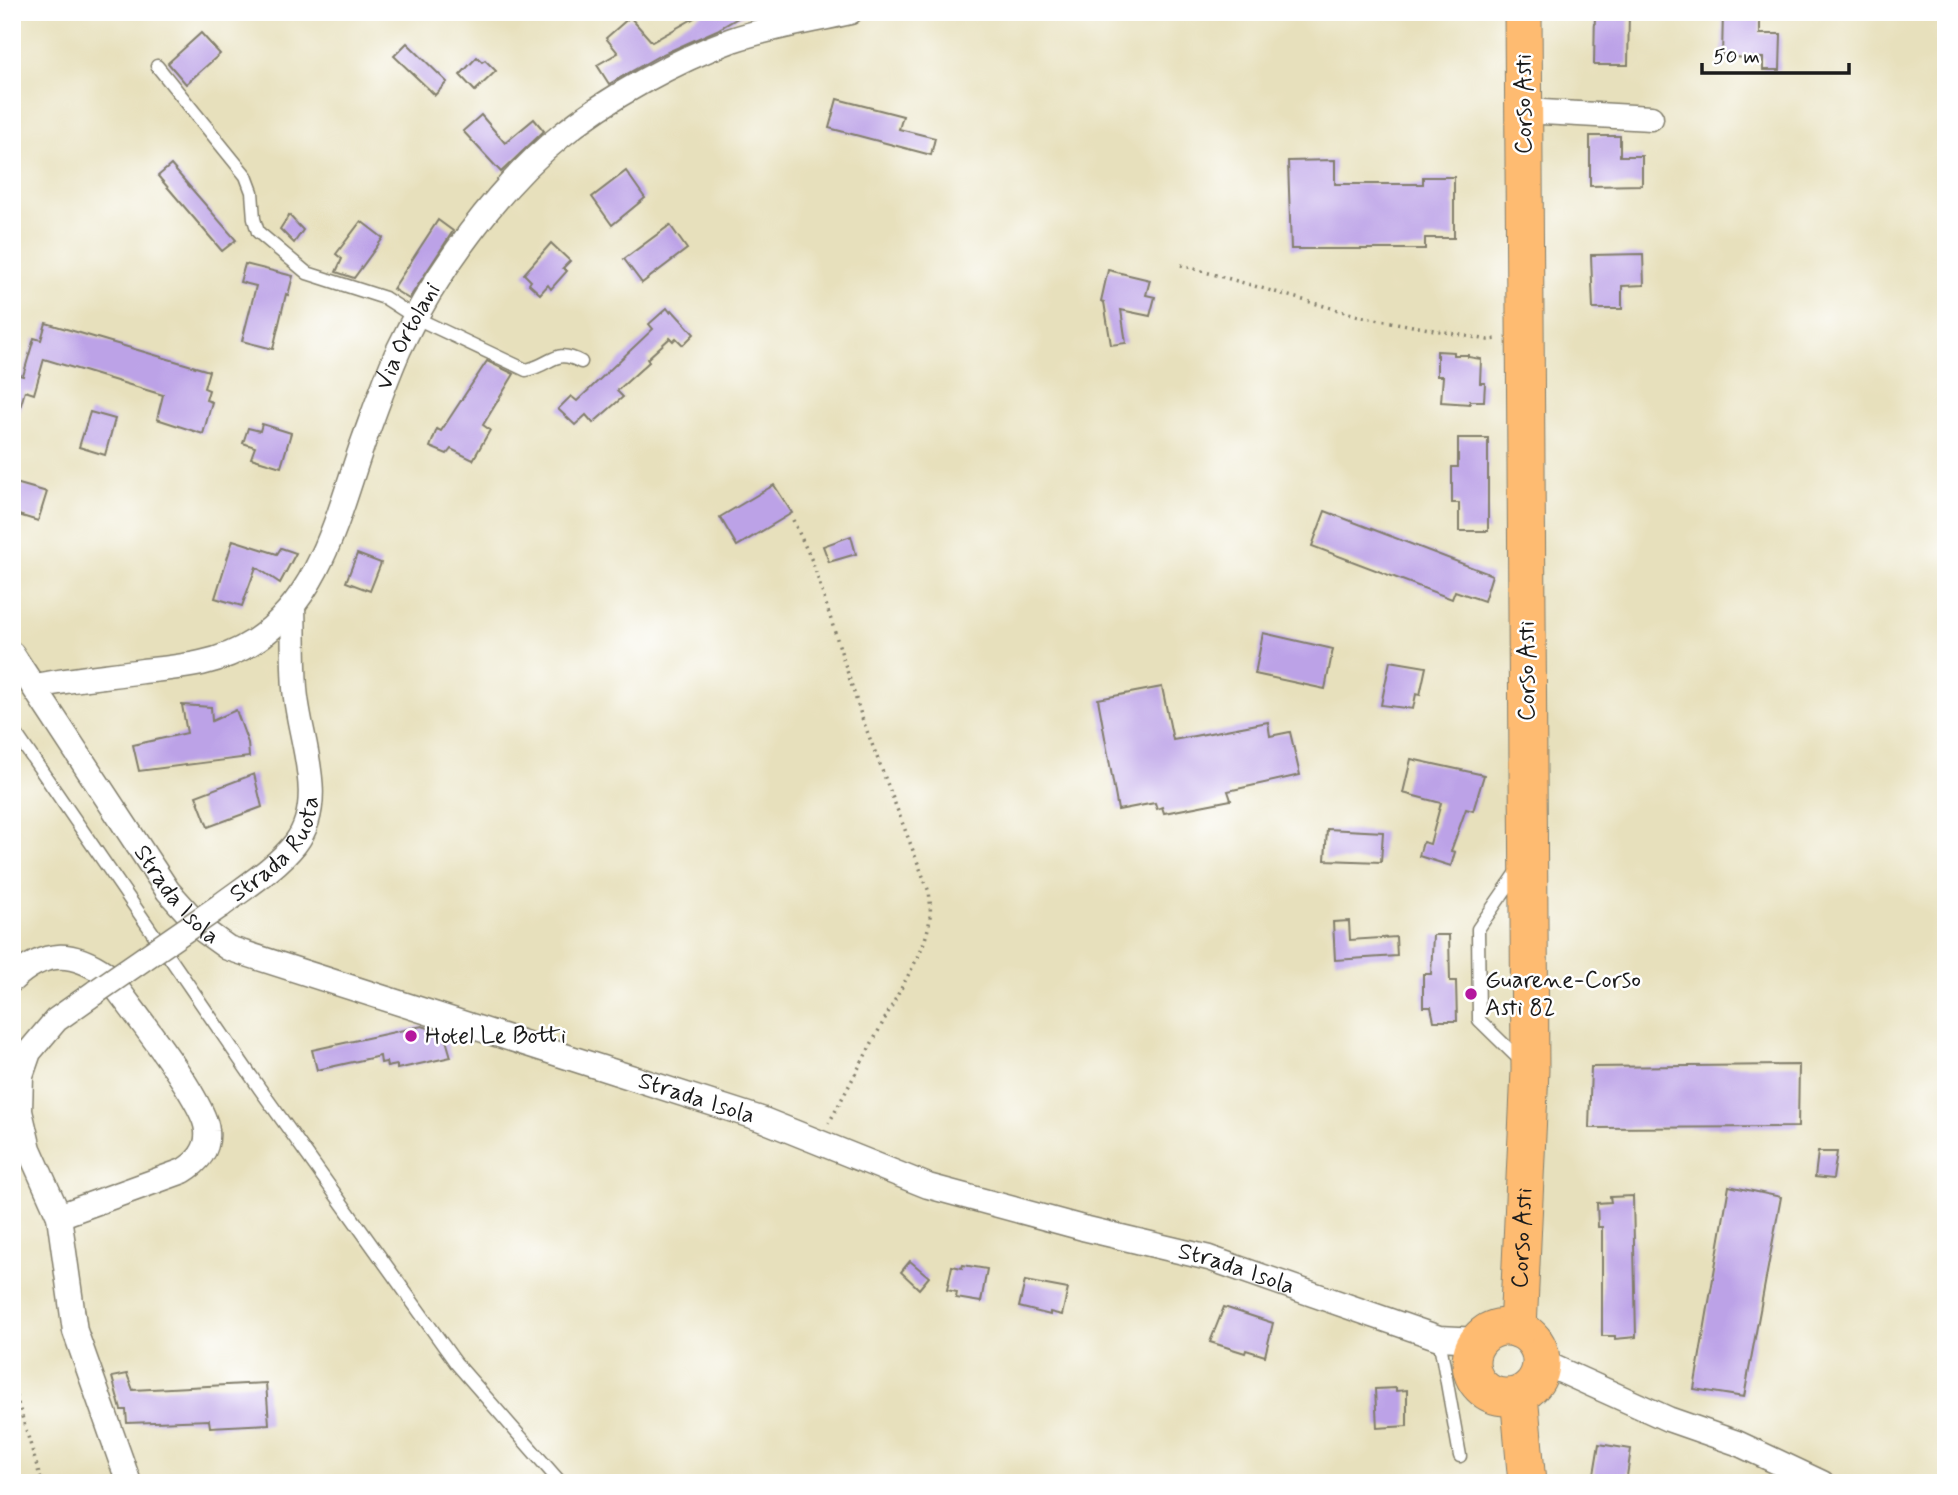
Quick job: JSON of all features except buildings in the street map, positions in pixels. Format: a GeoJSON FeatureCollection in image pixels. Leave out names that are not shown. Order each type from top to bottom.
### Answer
{"type":"FeatureCollection","features":[{"type":"Feature","properties":{"kind":"main road","name":"Corso Asti"},"geometry":{"type":"LineString","coordinates":[[1518,1329],[1530,1070],[1523,12]]}},
{"type":"Feature","properties":{"kind":"main road"},"geometry":{"type":"LineString","coordinates":[[1507,1326],[1518,1329],[1535,1341],[1542,1362],[1535,1382],[1519,1395],[1496,1396],[1486,1391],[1472,1373],[1472,1350],[1478,1340],[1496,1328],[1507,1326]]}},
{"type":"Feature","properties":{"kind":"main road"},"geometry":{"type":"LineString","coordinates":[[1519,1395],[1527,1483]]}},
{"type":"Feature","properties":{"kind":"street","name":"Via Ortolani"},"geometry":{"type":"LineString","coordinates":[[35,686],[195,665],[228,656],[255,641],[293,607],[320,566],[399,349],[449,264],[504,190],[562,135],[621,94],[689,58],[734,39],[850,12]]}},
{"type":"Feature","properties":{"kind":"street"},"geometry":{"type":"LineString","coordinates":[[1524,111],[1651,118]]}},
{"type":"Feature","properties":{"kind":"street","name":"Strada Ruota"},"geometry":{"type":"LineString","coordinates":[[129,1483],[75,1331],[59,1216],[29,1149],[20,1111],[21,1074],[29,1052],[56,1020],[220,906],[282,859],[296,843],[306,822],[312,792],[295,690],[293,607]]}},
{"type":"Feature","properties":{"kind":"street","name":"Strada Isola"},"geometry":{"type":"LineString","coordinates":[[12,654],[168,891],[203,930],[228,948],[761,1119],[928,1186],[1083,1228],[1209,1258],[1439,1338],[1478,1340]]}},
{"type":"Feature","properties":{"kind":"street"},"geometry":{"type":"LineString","coordinates":[[12,980],[24,969],[44,960],[69,956],[90,962],[107,975],[193,1096],[205,1120],[206,1144],[202,1155],[194,1164],[183,1171],[59,1216]]}},
{"type":"Feature","properties":{"kind":"street"},"geometry":{"type":"LineString","coordinates":[[1542,1362],[1668,1419],[1737,1443],[1822,1483]]}},
{"type":"Feature","properties":{"kind":"lane"},"geometry":{"type":"LineString","coordinates":[[157,66],[246,176],[252,192],[258,232],[307,273],[385,298],[416,318],[526,370],[568,354],[581,362]]}},
{"type":"Feature","properties":{"kind":"lane"},"geometry":{"type":"LineString","coordinates":[[12,727],[260,1089],[456,1363],[561,1483]]}},
{"type":"Feature","properties":{"kind":"lane"},"geometry":{"type":"LineString","coordinates":[[1529,856],[1478,929],[1479,1020],[1530,1070]]}},
{"type":"Feature","properties":{"kind":"lane"},"geometry":{"type":"LineString","coordinates":[[1439,1338],[1460,1456]]}},
{"type":"Feature","properties":{"kind":"path"},"geometry":{"type":"LineString","coordinates":[[1181,265],[1359,316],[1488,340],[1525,337]]}},
{"type":"Feature","properties":{"kind":"path"},"geometry":{"type":"LineString","coordinates":[[793,520],[813,563],[862,718],[929,892],[932,911],[929,932],[918,957],[819,1142]]}},
{"type":"Feature","properties":{"kind":"path"},"geometry":{"type":"LineString","coordinates":[[12,1383],[42,1483]]}},
{"type":"Feature","properties":{"kind":"place","name":"Guarene-Corso Asti 82"},"geometry":{"type":"Point","coordinates":[1471,994]}},
{"type":"Feature","properties":{"kind":"place","name":"Hotel Le Botti"},"geometry":{"type":"Point","coordinates":[411,1036]}}]}
